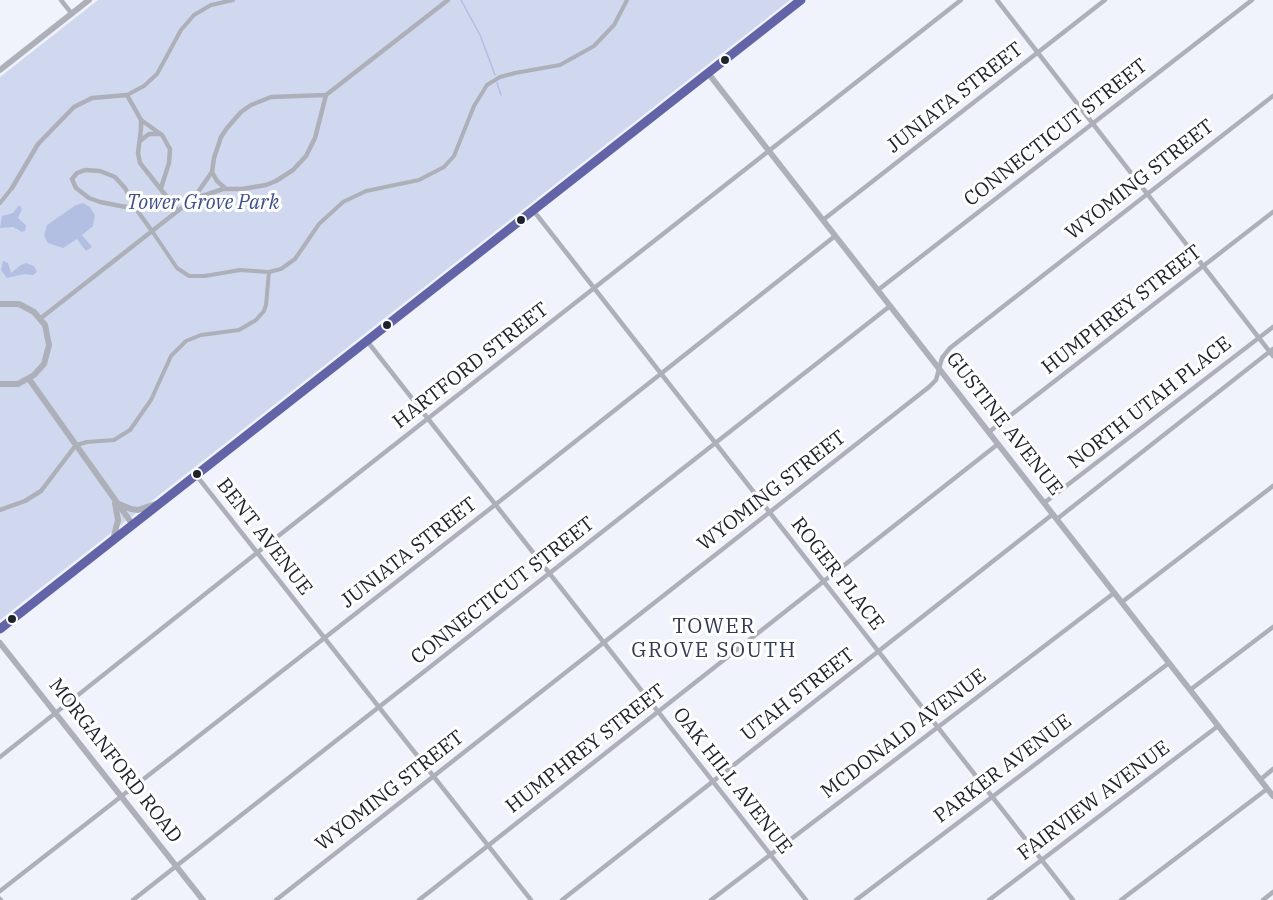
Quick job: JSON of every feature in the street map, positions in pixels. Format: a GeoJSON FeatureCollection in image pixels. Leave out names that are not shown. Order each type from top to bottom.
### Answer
{"type":"FeatureCollection","features":[{"type":"Feature","properties":{"kind":"main road"},"geometry":{"type":"LineString","coordinates":[[0,629],[801,0]]}},
{"type":"Feature","properties":{"kind":"street"},"geometry":{"type":"LineString","coordinates":[[61,0],[72,14]]}},
{"type":"Feature","properties":{"kind":"street"},"geometry":{"type":"LineString","coordinates":[[0,70],[89,0]]}},
{"type":"Feature","properties":{"kind":"street"},"geometry":{"type":"LineString","coordinates":[[0,203],[12,188],[38,144],[74,107],[92,98],[127,95],[144,86],[157,74],[176,37],[189,19],[211,5],[233,0]]}},
{"type":"Feature","properties":{"kind":"street"},"geometry":{"type":"LineString","coordinates":[[193,199],[227,188],[242,189],[266,185],[293,171],[306,156],[315,138],[326,95],[448,0]]}},
{"type":"Feature","properties":{"kind":"street"},"geometry":{"type":"LineString","coordinates":[[136,209],[89,198],[74,184],[74,176],[85,170],[108,173],[120,182],[177,268],[189,276],[200,277],[240,270],[269,272],[281,269],[290,264],[325,218],[349,198],[378,188],[419,180],[444,167],[454,156],[474,106],[487,85],[507,75],[560,65],[594,46],[614,26],[627,0]]}},
{"type":"Feature","properties":{"kind":"street","name":"HARTFORD STREET"},"geometry":{"type":"LineString","coordinates":[[0,757],[961,0]]}},
{"type":"Feature","properties":{"kind":"street"},"geometry":{"type":"LineString","coordinates":[[997,0],[1272,352]]}},
{"type":"Feature","properties":{"kind":"street","name":"JUNIATA STREET"},"geometry":{"type":"LineString","coordinates":[[823,220],[1105,0]]}},
{"type":"Feature","properties":{"kind":"street","name":"CONNECTICUT STREET"},"geometry":{"type":"LineString","coordinates":[[878,290],[1252,0]]}},
{"type":"Feature","properties":{"kind":"street","name":"GUSTINE AVENUE"},"geometry":{"type":"LineString","coordinates":[[708,73],[1273,796]]}},
{"type":"Feature","properties":{"kind":"street"},"geometry":{"type":"LineString","coordinates":[[127,95],[141,120],[162,135],[167,142],[170,152],[169,163],[161,188]]}},
{"type":"Feature","properties":{"kind":"street"},"geometry":{"type":"LineString","coordinates":[[41,318],[193,199],[212,172],[217,148],[233,119],[251,105],[272,97],[326,95]]}},
{"type":"Feature","properties":{"kind":"street","name":"WYOMING STREET"},"geometry":{"type":"LineString","coordinates":[[276,900],[929,387],[937,378],[942,358],[950,348],[1273,96]]}},
{"type":"Feature","properties":{"kind":"street"},"geometry":{"type":"LineString","coordinates":[[141,120],[138,153],[140,163],[178,211]]}},
{"type":"Feature","properties":{"kind":"street"},"geometry":{"type":"LineString","coordinates":[[139,143],[149,134],[162,135]]}},
{"type":"Feature","properties":{"kind":"street"},"geometry":{"type":"LineString","coordinates":[[212,172],[217,181],[227,188]]}},
{"type":"Feature","properties":{"kind":"street","name":"ROGER PLACE"},"geometry":{"type":"LineString","coordinates":[[533,210],[1073,900]]}},
{"type":"Feature","properties":{"kind":"street","name":"HUMPHREY STREET"},"geometry":{"type":"LineString","coordinates":[[988,432],[1273,212]]}},
{"type":"Feature","properties":{"kind":"street","name":"JUNIATA STREET"},"geometry":{"type":"LineString","coordinates":[[0,891],[835,236]]}},
{"type":"Feature","properties":{"kind":"street"},"geometry":{"type":"LineString","coordinates":[[0,510],[25,501],[41,491],[76,445],[85,442],[111,441],[130,430],[151,400],[171,356],[186,341],[201,335],[239,330],[256,320],[266,305],[269,272]]}},
{"type":"Feature","properties":{"kind":"street"},"geometry":{"type":"LineString","coordinates":[[0,304],[13,303],[31,310],[41,318],[48,333],[48,352],[40,370],[29,379],[14,384],[0,384]]}},
{"type":"Feature","properties":{"kind":"street","name":"CONNECTICUT STREET"},"geometry":{"type":"LineString","coordinates":[[133,900],[890,306]]}},
{"type":"Feature","properties":{"kind":"street","name":"NORTH UTAH PLACE"},"geometry":{"type":"LineString","coordinates":[[1044,503],[1273,327]]}},
{"type":"Feature","properties":{"kind":"street","name":"OAK HILL AVENUE"},"geometry":{"type":"LineString","coordinates":[[367,341],[806,900]]}},
{"type":"Feature","properties":{"kind":"street","name":"UTAH STREET"},"geometry":{"type":"LineString","coordinates":[[562,900],[878,651],[1272,352]]}},
{"type":"Feature","properties":{"kind":"street"},"geometry":{"type":"LineString","coordinates":[[29,379],[133,525]]}},
{"type":"Feature","properties":{"kind":"street","name":"HUMPHREY STREET"},"geometry":{"type":"LineString","coordinates":[[419,900],[998,444]]}},
{"type":"Feature","properties":{"kind":"street","name":"BENT AVENUE"},"geometry":{"type":"LineString","coordinates":[[196,475],[531,900]]}},
{"type":"Feature","properties":{"kind":"street"},"geometry":{"type":"LineString","coordinates":[[1122,602],[1273,486]]}},
{"type":"Feature","properties":{"kind":"street"},"geometry":{"type":"LineString","coordinates":[[114,500],[134,510],[163,501]]}},
{"type":"Feature","properties":{"kind":"street"},"geometry":{"type":"LineString","coordinates":[[113,540],[117,520],[114,500]]}},
{"type":"Feature","properties":{"kind":"street","name":"MCDONALD AVENUE"},"geometry":{"type":"LineString","coordinates":[[711,900],[1114,593]]}},
{"type":"Feature","properties":{"kind":"street"},"geometry":{"type":"LineString","coordinates":[[1190,690],[1273,627]]}},
{"type":"Feature","properties":{"kind":"street","name":"MORGANFORD ROAD"},"geometry":{"type":"LineString","coordinates":[[0,643],[203,900]]}},
{"type":"Feature","properties":{"kind":"street","name":"PARKER AVENUE"},"geometry":{"type":"LineString","coordinates":[[856,900],[1169,663]]}},
{"type":"Feature","properties":{"kind":"street","name":"FAIRVIEW AVENUE"},"geometry":{"type":"LineString","coordinates":[[989,900],[1218,726]]}},
{"type":"Feature","properties":{"kind":"street"},"geometry":{"type":"LineString","coordinates":[[1260,780],[1273,769]]}},
{"type":"Feature","properties":{"kind":"street"},"geometry":{"type":"LineString","coordinates":[[1121,900],[1267,789]]}},
{"type":"Feature","properties":{"kind":"street"},"geometry":{"type":"LineString","coordinates":[[1263,900],[1273,892]]}},
{"type":"Feature","properties":{"kind":"green space","name":"Tower Grove Park"},"geometry":{"type":"Polygon","coordinates":[[[98,0],[790,0],[0,620],[0,77],[98,0]]]}},
{"type":"Feature","properties":{"kind":"green space"},"geometry":{"type":"Polygon","coordinates":[[[625,712],[631,713],[635,720],[616,735],[609,725],[625,712]]]}},
{"type":"Feature","properties":{"kind":"shaded area"},"geometry":{"type":"Polygon","coordinates":[[[83,203],[90,207],[95,215],[93,226],[82,235],[92,247],[86,251],[77,239],[63,248],[48,243],[44,236],[47,225],[76,205],[83,203]]]}},
{"type":"Feature","properties":{"kind":"shaded area"},"geometry":{"type":"Polygon","coordinates":[[[19,205],[22,209],[18,218],[26,225],[25,231],[22,232],[13,227],[0,228],[2,216],[13,213],[19,205]]]}},
{"type":"Feature","properties":{"kind":"shaded area"},"geometry":{"type":"Polygon","coordinates":[[[3,261],[8,263],[11,273],[26,263],[34,266],[37,272],[33,275],[24,274],[7,278],[1,270],[3,261]]]}},
{"type":"Feature","properties":{"kind":"waterway"},"geometry":{"type":"LineString","coordinates":[[461,0],[480,35],[495,75]]}},
{"type":"Feature","properties":{"kind":"waterway"},"geometry":{"type":"LineString","coordinates":[[497,83],[501,95]]}},
{"type":"Feature","properties":{"kind":"transit line"},"geometry":{"type":"LineString","coordinates":[[0,629],[801,0]]}},
{"type":"Feature","properties":{"kind":"district","name":"TOWER GROVE SOUTH"},"geometry":{"type":"Point","coordinates":[714,639]}}]}
